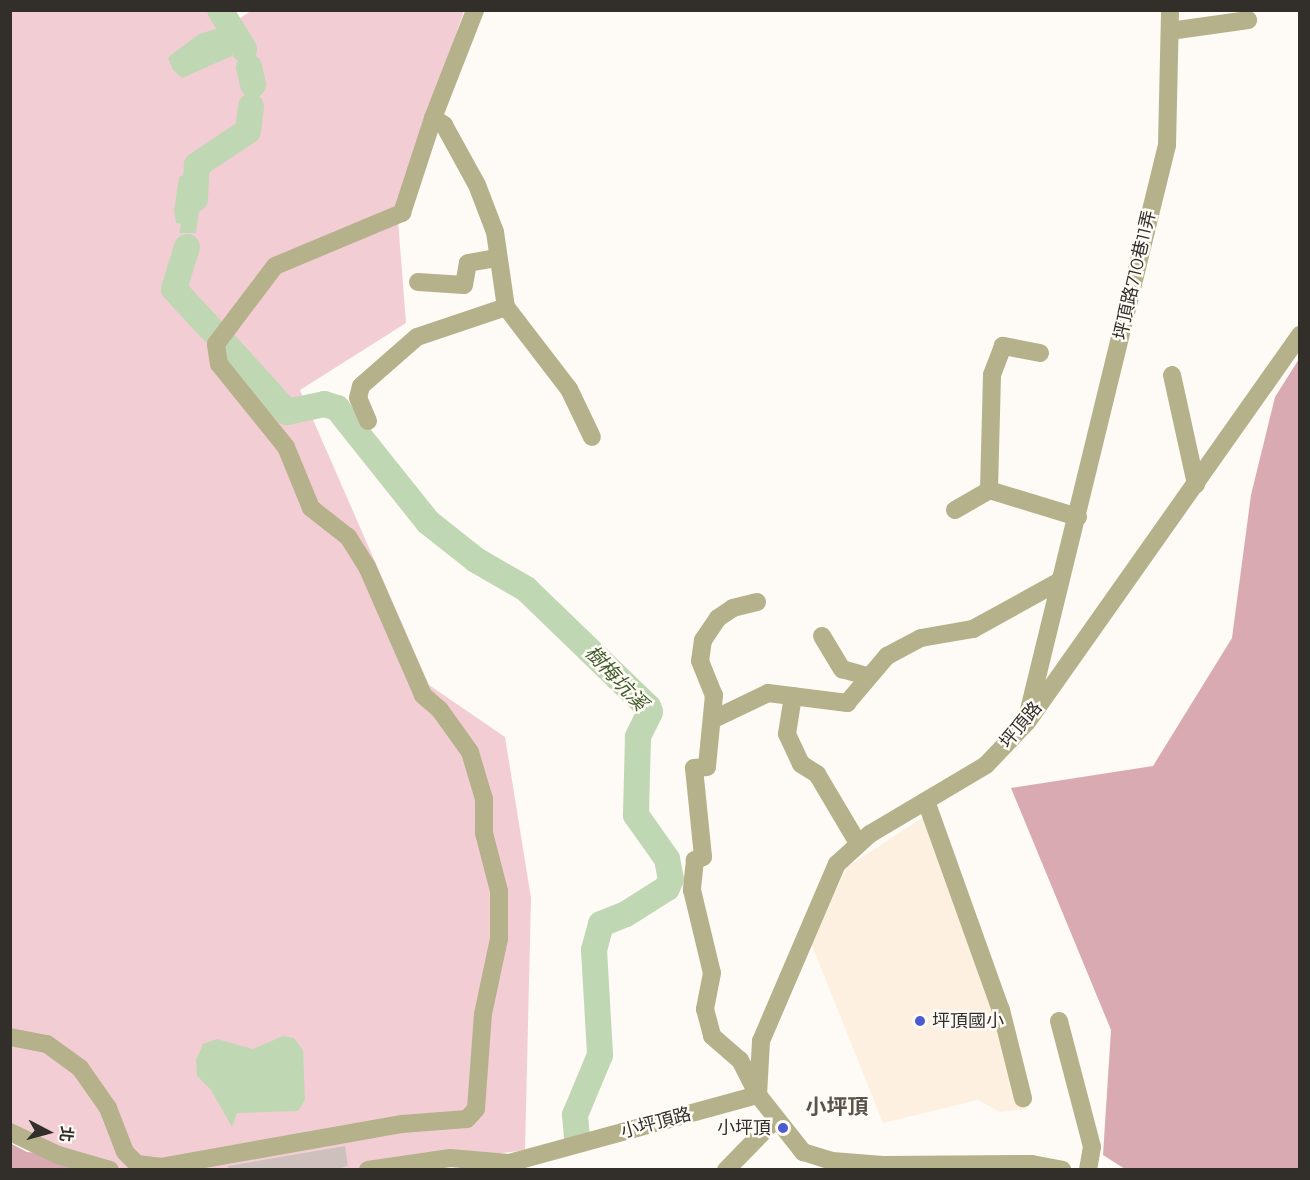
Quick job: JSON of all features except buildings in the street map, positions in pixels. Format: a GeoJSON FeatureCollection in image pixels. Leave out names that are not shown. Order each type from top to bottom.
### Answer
{"type":"FeatureCollection","features":[{"type":"Feature","properties":{"kind":"street"},"geometry":{"type":"LineString","coordinates":[[10,1036],[46,1044],[80,1068],[108,1108],[125,1152],[137,1164],[160,1167],[402,1124],[467,1119],[476,1109],[483,1014],[499,939],[499,891],[484,833],[484,799],[470,752],[440,710],[423,695],[367,567],[348,537],[311,508],[286,447],[219,364],[216,344],[275,266],[402,213],[433,118],[475,10]]}},
{"type":"Feature","properties":{"kind":"street","name":"坪頂路710巷11弄"},"geometry":{"type":"LineString","coordinates":[[1027,722],[1038,664],[1078,517],[1167,146],[1170,10]]}},
{"type":"Feature","properties":{"kind":"street"},"geometry":{"type":"LineString","coordinates":[[1170,31],[1248,20]]}},
{"type":"Feature","properties":{"kind":"street"},"geometry":{"type":"LineString","coordinates":[[433,118],[444,125],[477,185],[495,232],[496,258],[506,307],[569,389],[592,436]]}},
{"type":"Feature","properties":{"kind":"street"},"geometry":{"type":"LineString","coordinates":[[418,282],[464,285],[468,263],[496,258]]}},
{"type":"Feature","properties":{"kind":"street"},"geometry":{"type":"LineString","coordinates":[[368,421],[358,398],[361,387],[417,337],[506,307]]}},
{"type":"Feature","properties":{"kind":"street","name":"坪頂路"},"geometry":{"type":"LineString","coordinates":[[758,1095],[760,1041],[837,864],[858,843],[986,765],[1027,722],[1299,335]]}},
{"type":"Feature","properties":{"kind":"street"},"geometry":{"type":"LineString","coordinates":[[989,490],[992,375],[1003,346],[1040,353]]}},
{"type":"Feature","properties":{"kind":"street"},"geometry":{"type":"LineString","coordinates":[[1172,375],[1196,484]]}},
{"type":"Feature","properties":{"kind":"street"},"geometry":{"type":"LineString","coordinates":[[956,510],[989,490],[1078,517]]}},
{"type":"Feature","properties":{"kind":"street"},"geometry":{"type":"LineString","coordinates":[[712,720],[768,693],[847,703],[867,676],[887,656],[921,638],[973,628],[1060,580]]}},
{"type":"Feature","properties":{"kind":"street"},"geometry":{"type":"LineString","coordinates":[[757,602],[733,608],[718,618],[703,640],[700,661],[714,695],[707,767],[694,768],[703,857],[695,860],[692,890],[712,973],[705,1009],[712,1036],[740,1060],[758,1095],[803,1152],[832,1161],[1032,1167],[1062,1170]]}},
{"type":"Feature","properties":{"kind":"street"},"geometry":{"type":"LineString","coordinates":[[822,636],[842,669],[867,676]]}},
{"type":"Feature","properties":{"kind":"street"},"geometry":{"type":"LineString","coordinates":[[1038,664],[1054,684]]}},
{"type":"Feature","properties":{"kind":"street"},"geometry":{"type":"LineString","coordinates":[[793,696],[787,734],[801,764],[817,774],[858,843]]}},
{"type":"Feature","properties":{"kind":"street"},"geometry":{"type":"LineString","coordinates":[[926,801],[1001,1010],[1023,1098]]}},
{"type":"Feature","properties":{"kind":"street"},"geometry":{"type":"LineString","coordinates":[[1059,1021],[1092,1147],[1088,1170]]}},
{"type":"Feature","properties":{"kind":"street","name":"小坪頂路"},"geometry":{"type":"LineString","coordinates":[[368,1170],[450,1158],[509,1163],[758,1095]]}},
{"type":"Feature","properties":{"kind":"street"},"geometry":{"type":"LineString","coordinates":[[726,1170],[776,1119]]}},
{"type":"Feature","properties":{"kind":"street"},"geometry":{"type":"LineString","coordinates":[[10,1132],[58,1155],[110,1170]]}},
{"type":"Feature","properties":{"kind":"shaded area"},"geometry":{"type":"Polygon","coordinates":[[[236,10],[239,19],[252,10],[464,11],[397,207],[406,323],[300,390],[429,685],[505,737],[531,898],[525,1150],[383,1170],[124,1170],[26,1141],[11,1128],[11,11],[236,10]]]}},
{"type":"Feature","properties":{"kind":"shaded area"},"geometry":{"type":"Polygon","coordinates":[[[219,28],[231,45],[232,56],[182,78],[173,70],[168,58],[171,55],[199,34],[219,28]]]}},
{"type":"Feature","properties":{"kind":"shaded area"},"geometry":{"type":"Polygon","coordinates":[[[203,165],[210,169],[199,177],[202,187],[196,233],[179,233],[181,224],[176,223],[174,211],[179,177],[203,165]]]}},
{"type":"Feature","properties":{"kind":"shaded area"},"geometry":{"type":"Polygon","coordinates":[[[1299,359],[1299,1169],[1125,1169],[1103,1155],[1111,1030],[1011,788],[1153,766],[1232,638],[1251,495],[1275,397],[1299,359]]]}},
{"type":"Feature","properties":{"kind":"shaded area","name":"坪頂國小"},"geometry":{"type":"Polygon","coordinates":[[[930,813],[1027,1109],[1000,1112],[978,1100],[883,1123],[811,943],[847,867],[930,813]]]}},
{"type":"Feature","properties":{"kind":"shaded area"},"geometry":{"type":"Polygon","coordinates":[[[283,1036],[294,1038],[303,1050],[305,1100],[298,1111],[237,1113],[232,1127],[211,1090],[197,1076],[196,1060],[203,1044],[217,1039],[253,1049],[283,1036]]]}},
{"type":"Feature","properties":{"kind":"shaded area"},"geometry":{"type":"Polygon","coordinates":[[[10,1143],[27,1152],[48,1154],[87,1169],[11,1169],[10,1143]]]}},
{"type":"Feature","properties":{"kind":"waterway","name":"樹梅坑溪"},"geometry":{"type":"LineString","coordinates":[[220,10],[244,49]]}},
{"type":"Feature","properties":{"kind":"waterway","name":"樹梅坑溪"},"geometry":{"type":"LineString","coordinates":[[249,67],[253,85]]}},
{"type":"Feature","properties":{"kind":"waterway","name":"樹梅坑溪"},"geometry":{"type":"LineString","coordinates":[[195,199],[197,165],[248,131],[251,106]]}},
{"type":"Feature","properties":{"kind":"waterway","name":"樹梅坑溪"},"geometry":{"type":"LineString","coordinates":[[187,247],[174,289],[212,330]]}},
{"type":"Feature","properties":{"kind":"waterway","name":"樹梅坑溪"},"geometry":{"type":"LineString","coordinates":[[228,347],[287,412],[324,404],[337,408],[428,522],[476,560],[526,589],[648,707],[650,712],[638,737],[636,815],[667,859],[671,879],[667,888],[626,914],[601,924],[594,950],[600,1055],[575,1115],[577,1136]]}},
{"type":"Feature","properties":{"kind":"place","name":"坪頂國小"},"geometry":{"type":"Point","coordinates":[920,1021]}},
{"type":"Feature","properties":{"kind":"place","name":"小坪頂"},"geometry":{"type":"Point","coordinates":[783,1128]}},
{"type":"Feature","properties":{"kind":"district","name":"小坪頂"},"geometry":{"type":"Point","coordinates":[837,1107]}}]}
